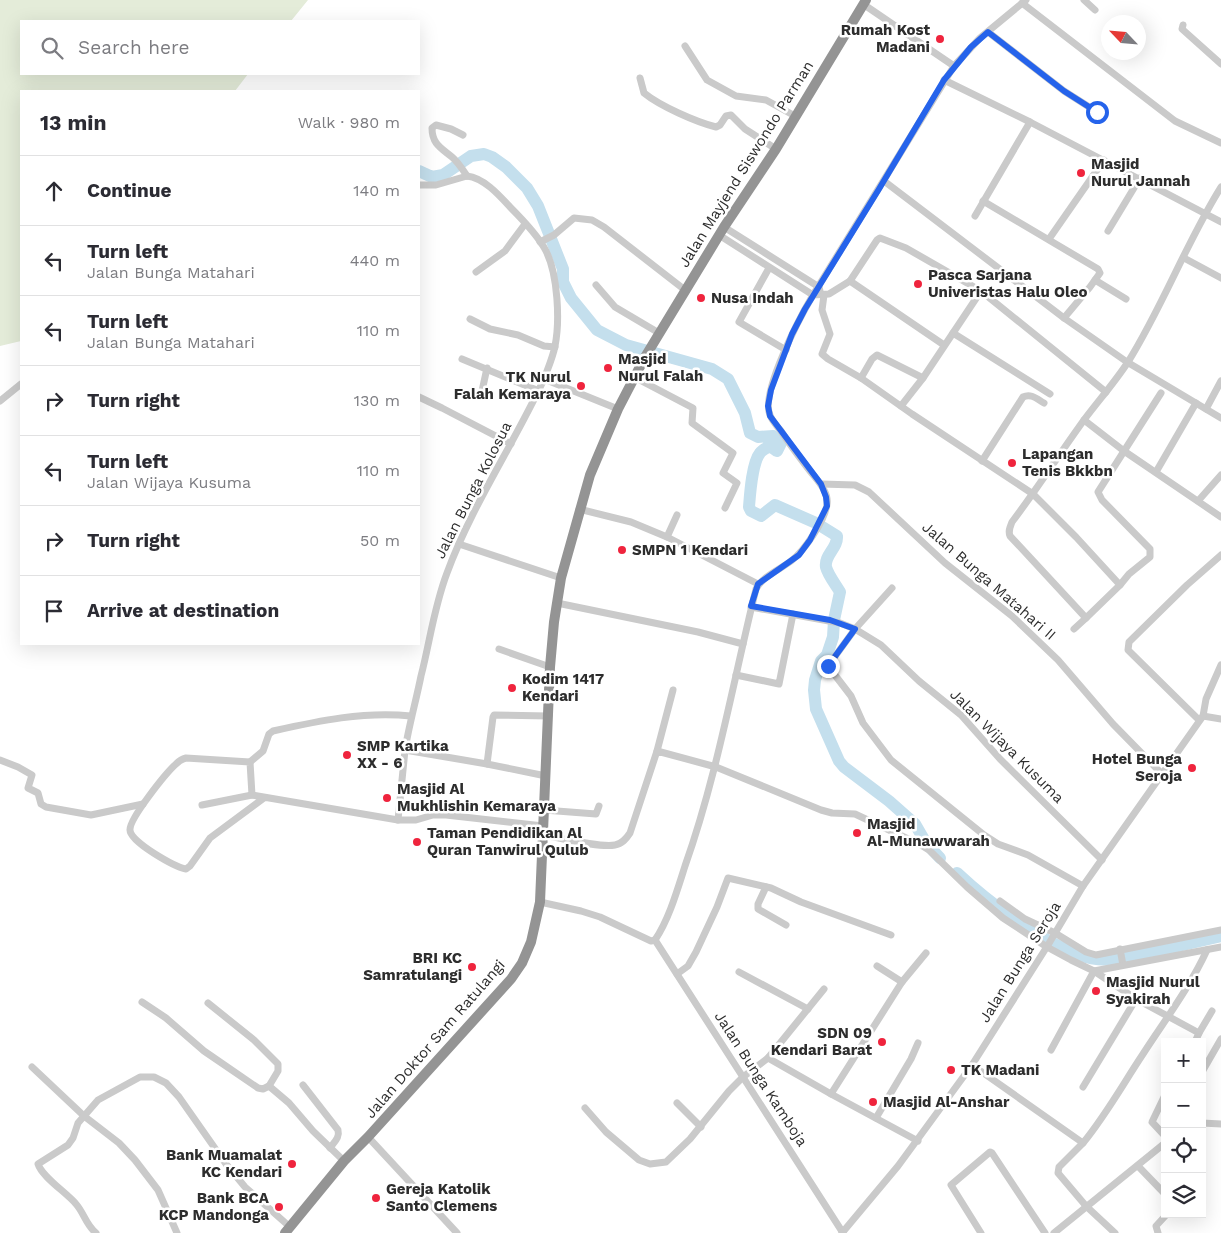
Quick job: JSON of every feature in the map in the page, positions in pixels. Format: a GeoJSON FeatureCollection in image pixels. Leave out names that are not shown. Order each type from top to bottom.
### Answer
{"type":"FeatureCollection","features":[{"type":"Feature","properties":{"kind":"highway","name":"Jalan Mayjend Siswondo Parman"},"geometry":{"type":"LineString","coordinates":[[652,345],[722,231],[776,149],[865,2]]}},
{"type":"Feature","properties":{"kind":"highway","name":"Jalan Doktor Sam Ratulangi"},"geometry":{"type":"LineString","coordinates":[[287,1230],[344,1160],[368,1137],[511,979],[522,963],[535,926],[540,902],[550,667],[561,578],[590,475],[618,409],[652,345]]}},
{"type":"Feature","properties":{"kind":"street"},"geometry":{"type":"LineString","coordinates":[[1084,0],[1096,10]]}},
{"type":"Feature","properties":{"kind":"street"},"geometry":{"type":"LineString","coordinates":[[865,2],[954,66]]}},
{"type":"Feature","properties":{"kind":"street"},"geometry":{"type":"LineString","coordinates":[[540,902],[600,917],[651,941],[655,940],[668,913],[698,830],[716,767],[751,606],[758,584],[799,555],[810,540],[827,506],[821,484],[775,423],[768,410],[771,390],[792,334],[819,293],[944,80],[971,47],[1024,2],[1175,121],[1221,143]]}},
{"type":"Feature","properties":{"kind":"street"},"geometry":{"type":"LineString","coordinates":[[1183,25],[1182,29],[1221,64]]}},
{"type":"Feature","properties":{"kind":"street"},"geometry":{"type":"LineString","coordinates":[[988,32],[1064,91],[1097,112]]}},
{"type":"Feature","properties":{"kind":"street"},"geometry":{"type":"LineString","coordinates":[[685,46],[707,80],[736,96],[766,100],[795,116]]}},
{"type":"Feature","properties":{"kind":"street"},"geometry":{"type":"LineString","coordinates":[[640,78],[644,93],[660,103],[688,117],[716,127],[720,125],[726,116],[731,115],[746,129],[776,149]]}},
{"type":"Feature","properties":{"kind":"street"},"geometry":{"type":"LineString","coordinates":[[944,80],[1140,178],[1221,222]]}},
{"type":"Feature","properties":{"kind":"street"},"geometry":{"type":"LineString","coordinates":[[975,216],[1030,122]]}},
{"type":"Feature","properties":{"kind":"street"},"geometry":{"type":"LineString","coordinates":[[420,185],[436,186],[467,176],[453,158],[436,144],[432,128],[436,125],[444,126],[463,135]]}},
{"type":"Feature","properties":{"kind":"street"},"geometry":{"type":"LineString","coordinates":[[1049,239],[1104,160]]}},
{"type":"Feature","properties":{"kind":"street","name":"Jalan Bunga Kolosua"},"geometry":{"type":"LineString","coordinates":[[398,820],[405,750],[411,716],[422,675],[437,603],[447,572],[459,544],[539,390],[555,347],[557,320],[554,282],[548,256],[547,239],[525,224],[508,204],[480,180],[467,176]]}},
{"type":"Feature","properties":{"kind":"street"},"geometry":{"type":"LineString","coordinates":[[1108,231],[1140,178]]}},
{"type":"Feature","properties":{"kind":"street"},"geometry":{"type":"LineString","coordinates":[[884,181],[1064,318],[1127,362],[1221,418]]}},
{"type":"Feature","properties":{"kind":"street"},"geometry":{"type":"LineString","coordinates":[[1086,618],[1009,534],[1012,522],[1127,362],[1184,258],[1205,213],[1221,187]]}},
{"type":"Feature","properties":{"kind":"street"},"geometry":{"type":"LineString","coordinates":[[983,201],[1098,269],[1100,273],[1064,318]]}},
{"type":"Feature","properties":{"kind":"street"},"geometry":{"type":"LineString","coordinates":[[547,239],[574,218],[592,220],[621,239],[685,290]]}},
{"type":"Feature","properties":{"kind":"street"},"geometry":{"type":"LineString","coordinates":[[476,272],[500,255],[525,224]]}},
{"type":"Feature","properties":{"kind":"street"},"geometry":{"type":"LineString","coordinates":[[722,231],[769,268],[819,293],[834,292],[850,281],[877,240],[883,238],[906,248],[980,291],[1106,392]]}},
{"type":"Feature","properties":{"kind":"street"},"geometry":{"type":"LineString","coordinates":[[722,231],[819,293],[822,310],[830,334],[822,354],[861,378],[1033,494],[1120,584]]}},
{"type":"Feature","properties":{"kind":"street"},"geometry":{"type":"LineString","coordinates":[[1184,258],[1221,278]]}},
{"type":"Feature","properties":{"kind":"street"},"geometry":{"type":"LineString","coordinates":[[769,268],[739,322],[786,350]]}},
{"type":"Feature","properties":{"kind":"street"},"geometry":{"type":"LineString","coordinates":[[1095,280],[1126,298]]}},
{"type":"Feature","properties":{"kind":"street"},"geometry":{"type":"LineString","coordinates":[[850,281],[944,345]]}},
{"type":"Feature","properties":{"kind":"street"},"geometry":{"type":"LineString","coordinates":[[596,285],[614,307],[659,333]]}},
{"type":"Feature","properties":{"kind":"street"},"geometry":{"type":"LineString","coordinates":[[901,406],[923,378],[980,291]]}},
{"type":"Feature","properties":{"kind":"street"},"geometry":{"type":"LineString","coordinates":[[470,319],[490,329],[518,335],[544,346],[555,347]]}},
{"type":"Feature","properties":{"kind":"street"},"geometry":{"type":"LineString","coordinates":[[953,333],[1050,394]]}},
{"type":"Feature","properties":{"kind":"street"},"geometry":{"type":"LineString","coordinates":[[861,378],[872,359],[877,355],[923,378]]}},
{"type":"Feature","properties":{"kind":"street"},"geometry":{"type":"LineString","coordinates":[[462,359],[539,390]]}},
{"type":"Feature","properties":{"kind":"street"},"geometry":{"type":"LineString","coordinates":[[482,392],[487,368]]}},
{"type":"Feature","properties":{"kind":"street"},"geometry":{"type":"LineString","coordinates":[[634,377],[693,408],[692,423],[733,454],[723,473],[737,483],[725,508]]}},
{"type":"Feature","properties":{"kind":"street"},"geometry":{"type":"LineString","coordinates":[[544,379],[618,409]]}},
{"type":"Feature","properties":{"kind":"street"},"geometry":{"type":"LineString","coordinates":[[1206,409],[1221,381]]}},
{"type":"Feature","properties":{"kind":"street"},"geometry":{"type":"LineString","coordinates":[[0,401],[20,385]]}},
{"type":"Feature","properties":{"kind":"street"},"geometry":{"type":"LineString","coordinates":[[1074,629],[1150,557],[1150,550],[1098,495],[1099,489],[1161,393]]}},
{"type":"Feature","properties":{"kind":"street"},"geometry":{"type":"LineString","coordinates":[[982,461],[1023,397],[1034,396],[1044,403]]}},
{"type":"Feature","properties":{"kind":"street"},"geometry":{"type":"LineString","coordinates":[[420,397],[511,444]]}},
{"type":"Feature","properties":{"kind":"street"},"geometry":{"type":"LineString","coordinates":[[1156,472],[1196,404]]}},
{"type":"Feature","properties":{"kind":"street"},"geometry":{"type":"LineString","coordinates":[[1084,420],[1124,451],[1221,517]]}},
{"type":"Feature","properties":{"kind":"street"},"geometry":{"type":"LineString","coordinates":[[1198,501],[1221,475]]}},
{"type":"Feature","properties":{"kind":"street","name":"Jalan Bunga Matahari II"},"geometry":{"type":"LineString","coordinates":[[821,484],[855,485],[869,492],[945,563],[1012,616],[1058,660],[1113,724],[1162,774]]}},
{"type":"Feature","properties":{"kind":"street"},"geometry":{"type":"LineString","coordinates":[[579,509],[631,522],[667,537],[758,584]]}},
{"type":"Feature","properties":{"kind":"street"},"geometry":{"type":"LineString","coordinates":[[667,537],[678,516]]}},
{"type":"Feature","properties":{"kind":"street"},"geometry":{"type":"LineString","coordinates":[[459,544],[561,578]]}},
{"type":"Feature","properties":{"kind":"street"},"geometry":{"type":"LineString","coordinates":[[1221,555],[1165,606],[1129,642],[1128,646],[1128,650],[1201,718],[1221,719]]}},
{"type":"Feature","properties":{"kind":"street"},"geometry":{"type":"LineString","coordinates":[[892,588],[855,629],[828,667],[851,696],[863,723],[891,760],[991,840],[1006,848],[1028,855],[1083,886]]}},
{"type":"Feature","properties":{"kind":"street"},"geometry":{"type":"LineString","coordinates":[[557,603],[698,632],[744,644]]}},
{"type":"Feature","properties":{"kind":"street","name":"Jalan Wijaya Kusuma"},"geometry":{"type":"LineString","coordinates":[[751,606],[840,623],[855,629],[892,654],[919,681],[961,715],[1000,759],[1102,860]]}},
{"type":"Feature","properties":{"kind":"street"},"geometry":{"type":"LineString","coordinates":[[736,675],[779,684],[793,614]]}},
{"type":"Feature","properties":{"kind":"street"},"geometry":{"type":"LineString","coordinates":[[499,649],[550,667]]}},
{"type":"Feature","properties":{"kind":"street"},"geometry":{"type":"LineString","coordinates":[[1201,718],[1206,698],[1221,665]]}},
{"type":"Feature","properties":{"kind":"street"},"geometry":{"type":"LineString","coordinates":[[202,805],[252,795],[398,820],[416,820],[433,815],[446,815],[543,830],[592,844],[614,846],[622,842],[630,833],[657,751],[673,690]]}},
{"type":"Feature","properties":{"kind":"street"},"geometry":{"type":"LineString","coordinates":[[264,798],[210,838],[201,848],[195,860],[186,869],[164,860],[131,834],[130,827],[143,804],[177,762],[186,758],[250,762],[263,751],[269,734],[273,731],[325,720],[380,714],[411,716]]}},
{"type":"Feature","properties":{"kind":"street"},"geometry":{"type":"LineString","coordinates":[[488,764],[494,715],[549,716]]}},
{"type":"Feature","properties":{"kind":"street","name":"Jalan Bunga Seroja"},"geometry":{"type":"LineString","coordinates":[[842,1233],[918,1140],[972,1065],[1048,946],[1083,886],[1201,718]]}},
{"type":"Feature","properties":{"kind":"street"},"geometry":{"type":"LineString","coordinates":[[405,750],[546,776]]}},
{"type":"Feature","properties":{"kind":"street"},"geometry":{"type":"LineString","coordinates":[[657,751],[716,767],[821,810],[832,813],[855,814],[921,845],[929,850],[967,887],[1003,918],[1071,960],[1094,971],[1136,999],[1199,1033]]}},
{"type":"Feature","properties":{"kind":"street"},"geometry":{"type":"LineString","coordinates":[[0,760],[32,775],[28,788],[38,793],[41,804],[46,807],[90,815],[143,804]]}},
{"type":"Feature","properties":{"kind":"street"},"geometry":{"type":"LineString","coordinates":[[250,762],[252,795]]}},
{"type":"Feature","properties":{"kind":"street"},"geometry":{"type":"LineString","coordinates":[[544,810],[596,814],[600,806]]}},
{"type":"Feature","properties":{"kind":"street"},"geometry":{"type":"LineString","coordinates":[[677,974],[688,966],[696,952],[717,908],[727,878],[731,877],[766,887],[891,934]]}},
{"type":"Feature","properties":{"kind":"street"},"geometry":{"type":"LineString","coordinates":[[766,887],[758,909],[786,925]]}},
{"type":"Feature","properties":{"kind":"street"},"geometry":{"type":"LineString","coordinates":[[1000,901],[1025,918],[1093,954],[1221,930]]}},
{"type":"Feature","properties":{"kind":"street","name":"Jalan Bunga Kamboja"},"geometry":{"type":"LineString","coordinates":[[655,940],[842,1233]]}},
{"type":"Feature","properties":{"kind":"street"},"geometry":{"type":"LineString","coordinates":[[1051,1050],[1094,971],[1123,963],[1221,947]]}},
{"type":"Feature","properties":{"kind":"street"},"geometry":{"type":"LineString","coordinates":[[1120,950],[1123,963]]}},
{"type":"Feature","properties":{"kind":"street"},"geometry":{"type":"LineString","coordinates":[[1115,1233],[1086,1206],[1057,1171],[1083,1143],[1108,1111],[1193,978],[1207,950]]}},
{"type":"Feature","properties":{"kind":"street"},"geometry":{"type":"LineString","coordinates":[[831,1094],[902,982],[926,953]]}},
{"type":"Feature","properties":{"kind":"street"},"geometry":{"type":"LineString","coordinates":[[877,966],[902,982]]}},
{"type":"Feature","properties":{"kind":"street"},"geometry":{"type":"LineString","coordinates":[[1103,977],[1104,968]]}},
{"type":"Feature","properties":{"kind":"street"},"geometry":{"type":"LineString","coordinates":[[739,972],[808,1009]]}},
{"type":"Feature","properties":{"kind":"street"},"geometry":{"type":"LineString","coordinates":[[585,1108],[606,1132],[634,1157],[650,1164],[663,1163],[669,1160],[701,1127],[724,1097],[743,1077],[768,1058],[824,989]]}},
{"type":"Feature","properties":{"kind":"street"},"geometry":{"type":"LineString","coordinates":[[1083,1088],[1136,999]]}},
{"type":"Feature","properties":{"kind":"street"},"geometry":{"type":"LineString","coordinates":[[142,1002],[166,1018],[204,1051],[258,1088],[263,1089],[269,1086],[278,1071],[278,1064],[254,1040],[208,1003]]}},
{"type":"Feature","properties":{"kind":"street"},"geometry":{"type":"LineString","coordinates":[[1197,1038],[1212,1011]]}},
{"type":"Feature","properties":{"kind":"street"},"geometry":{"type":"LineString","coordinates":[[1206,1065],[1221,1039]]}},
{"type":"Feature","properties":{"kind":"street"},"geometry":{"type":"LineString","coordinates":[[876,1118],[911,1059],[918,1043]]}},
{"type":"Feature","properties":{"kind":"street"},"geometry":{"type":"LineString","coordinates":[[768,1058],[918,1140]]}},
{"type":"Feature","properties":{"kind":"street"},"geometry":{"type":"LineString","coordinates":[[972,1065],[1083,1143]]}},
{"type":"Feature","properties":{"kind":"street"},"geometry":{"type":"LineString","coordinates":[[32,1067],[84,1116],[119,1143],[148,1176],[162,1197],[177,1233]]}},
{"type":"Feature","properties":{"kind":"street"},"geometry":{"type":"LineString","coordinates":[[96,1233],[89,1226],[78,1206],[38,1166],[40,1161],[68,1145],[73,1138],[76,1125],[98,1100],[140,1077],[149,1076],[166,1083],[179,1097],[226,1164],[245,1187],[287,1230]]}},
{"type":"Feature","properties":{"kind":"street"},"geometry":{"type":"LineString","coordinates":[[303,1085],[338,1130],[337,1140],[330,1148]]}},
{"type":"Feature","properties":{"kind":"street"},"geometry":{"type":"LineString","coordinates":[[269,1086],[289,1103],[330,1148],[344,1160]]}},
{"type":"Feature","properties":{"kind":"street"},"geometry":{"type":"LineString","coordinates":[[677,1103],[701,1127]]}},
{"type":"Feature","properties":{"kind":"street"},"geometry":{"type":"LineString","coordinates":[[1161,1104],[1152,1122],[1161,1132]]}},
{"type":"Feature","properties":{"kind":"street"},"geometry":{"type":"LineString","coordinates":[[1206,1123],[1220,1123]]}},
{"type":"Feature","properties":{"kind":"street"},"geometry":{"type":"LineString","coordinates":[[368,1137],[457,1233]]}},
{"type":"Feature","properties":{"kind":"street"},"geometry":{"type":"LineString","coordinates":[[1054,1233],[1161,1146]]}},
{"type":"Feature","properties":{"kind":"street"},"geometry":{"type":"LineString","coordinates":[[982,1233],[951,1185],[990,1152],[1046,1233]]}},
{"type":"Feature","properties":{"kind":"street"},"geometry":{"type":"LineString","coordinates":[[1138,1166],[1161,1190]]}},
{"type":"Feature","properties":{"kind":"street"},"geometry":{"type":"LineString","coordinates":[[1158,1233],[1156,1226],[1163,1218]]}},
{"type":"Feature","properties":{"kind":"green space"},"geometry":{"type":"Polygon","coordinates":[[[0,0],[308,0],[292,20],[20,20],[20,75],[247,75],[236,90],[20,90],[20,341],[0,346],[0,0]]]}},
{"type":"Feature","properties":{"kind":"waterway"},"geometry":{"type":"LineString","coordinates":[[420,171],[432,177],[443,175],[471,156],[484,154],[506,167],[527,188],[538,206],[563,269],[563,282],[571,298],[597,330],[626,345],[712,369],[728,379],[745,413],[750,433],[758,437],[773,436],[781,443],[777,451],[770,446],[761,452],[757,458],[751,487],[749,507],[751,511],[761,516],[775,505],[816,523],[837,536],[837,540],[827,559],[826,567],[840,592],[834,620],[833,637],[827,655],[821,661],[815,680],[816,709],[839,761],[915,824],[926,843],[940,858]]}},
{"type":"Feature","properties":{"kind":"waterway"},"geometry":{"type":"LineString","coordinates":[[957,873],[985,897],[1035,933],[1069,951],[1090,958],[1117,960],[1221,936]]}},
{"type":"Feature","properties":{"kind":"place","name":"Rumah Kost Madani"},"geometry":{"type":"Point","coordinates":[940,39]}},
{"type":"Feature","properties":{"kind":"place","name":"Masjid Nurul Jannah"},"geometry":{"type":"Point","coordinates":[1081,173]}},
{"type":"Feature","properties":{"kind":"place","name":"Pasca Sarjana Univeristas Halu Oleo"},"geometry":{"type":"Point","coordinates":[918,284]}},
{"type":"Feature","properties":{"kind":"place","name":"Nusa Indah"},"geometry":{"type":"Point","coordinates":[701,298]}},
{"type":"Feature","properties":{"kind":"place","name":"Masjid Nurul Falah"},"geometry":{"type":"Point","coordinates":[608,368]}},
{"type":"Feature","properties":{"kind":"place","name":"TK Nurul Falah Kemaraya"},"geometry":{"type":"Point","coordinates":[581,386]}},
{"type":"Feature","properties":{"kind":"place","name":"Lapangan Tenis Bkkbn"},"geometry":{"type":"Point","coordinates":[1012,463]}},
{"type":"Feature","properties":{"kind":"place","name":"SMPN 1 Kendari"},"geometry":{"type":"Point","coordinates":[622,550]}},
{"type":"Feature","properties":{"kind":"place","name":"Kodim 1417 Kendari"},"geometry":{"type":"Point","coordinates":[512,688]}},
{"type":"Feature","properties":{"kind":"place","name":"SMP Kartika XX - 6"},"geometry":{"type":"Point","coordinates":[347,755]}},
{"type":"Feature","properties":{"kind":"place","name":"Hotel Bunga Seroja"},"geometry":{"type":"Point","coordinates":[1192,768]}},
{"type":"Feature","properties":{"kind":"place","name":"Masjid Al Mukhlishin Kemaraya"},"geometry":{"type":"Point","coordinates":[387,798]}},
{"type":"Feature","properties":{"kind":"place","name":"Masjid Al-Munawwarah"},"geometry":{"type":"Point","coordinates":[857,833]}},
{"type":"Feature","properties":{"kind":"place","name":"Taman Pendidikan Al Quran Tanwirul Qulub"},"geometry":{"type":"Point","coordinates":[417,842]}},
{"type":"Feature","properties":{"kind":"place","name":"BRI KC Samratulangi"},"geometry":{"type":"Point","coordinates":[472,967]}},
{"type":"Feature","properties":{"kind":"place","name":"Masjid Nurul Syakirah"},"geometry":{"type":"Point","coordinates":[1096,991]}},
{"type":"Feature","properties":{"kind":"place","name":"SDN 09 Kendari Barat"},"geometry":{"type":"Point","coordinates":[882,1042]}},
{"type":"Feature","properties":{"kind":"place","name":"TK Madani"},"geometry":{"type":"Point","coordinates":[951,1070]}},
{"type":"Feature","properties":{"kind":"place","name":"Masjid Al-Anshar"},"geometry":{"type":"Point","coordinates":[873,1102]}},
{"type":"Feature","properties":{"kind":"place","name":"Bank Muamalat KC Kendari"},"geometry":{"type":"Point","coordinates":[292,1164]}},
{"type":"Feature","properties":{"kind":"place","name":"Gereja Katolik Santo Clemens"},"geometry":{"type":"Point","coordinates":[376,1198]}},
{"type":"Feature","properties":{"kind":"place","name":"Bank BCA KCP Mandonga"},"geometry":{"type":"Point","coordinates":[279,1207]}},
{"type":"Feature","properties":{"kind":"route"},"geometry":{"type":"LineString","coordinates":[[828,666],[855,629],[830,620],[751,606],[758,584],[799,555],[810,540],[827,506],[821,484],[788,442],[768,410],[771,390],[792,334],[813,295],[944,80],[971,47],[988,32],[1064,91],[1097,112]]}}]}
